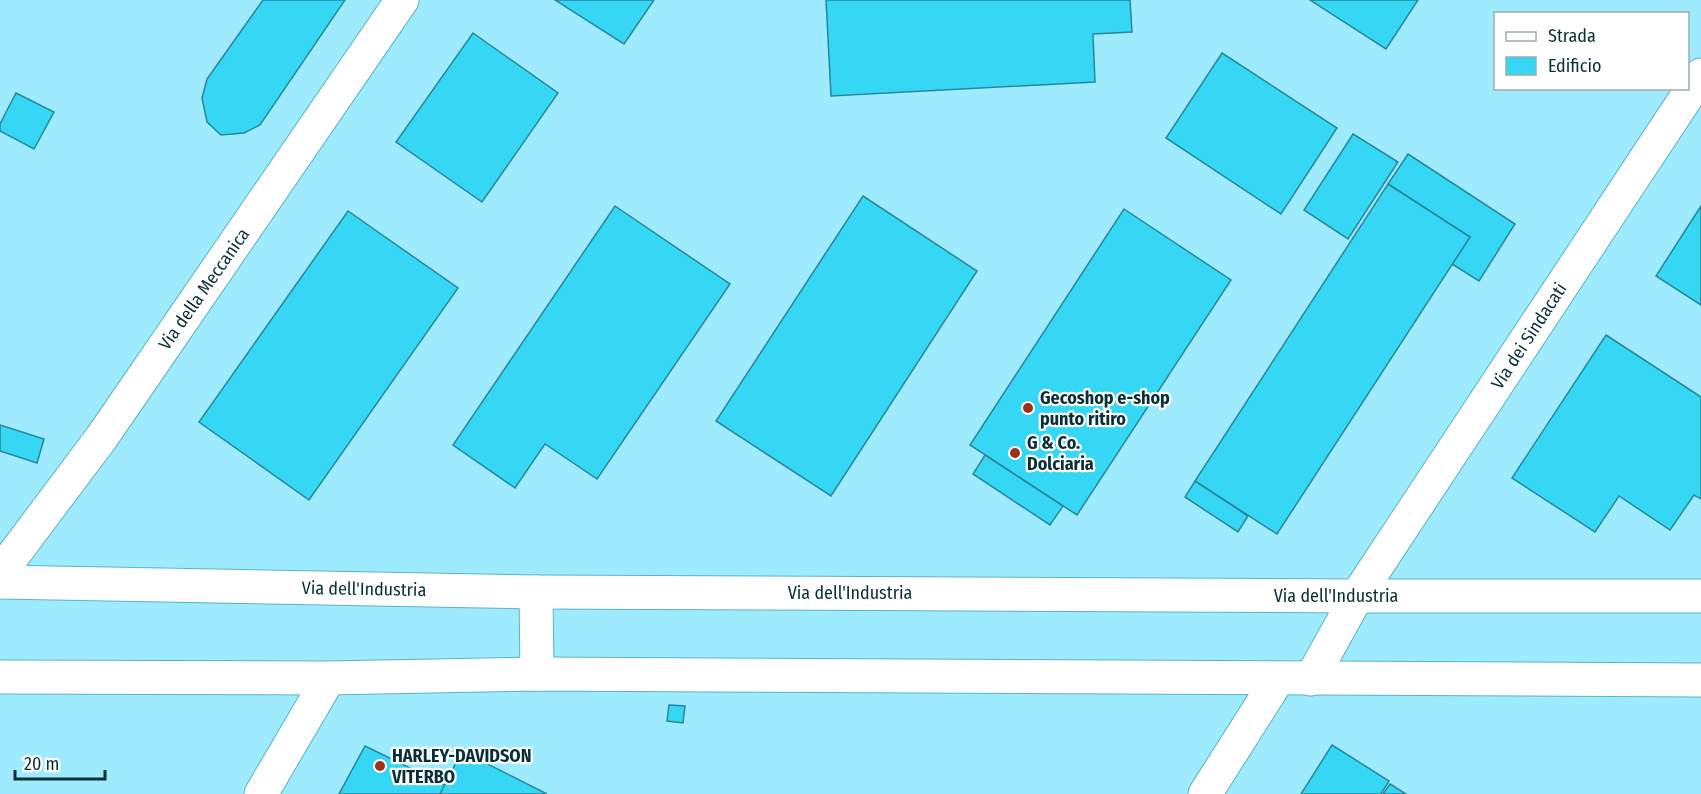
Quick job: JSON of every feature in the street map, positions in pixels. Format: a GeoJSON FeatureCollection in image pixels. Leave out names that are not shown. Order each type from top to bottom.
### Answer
{"type":"FeatureCollection","features":[{"type":"Feature","properties":{"kind":"street","name":"Via della Meccanica"},"geometry":{"type":"LineString","coordinates":[[0,573],[102,437],[402,0]]}},
{"type":"Feature","properties":{"kind":"street","name":"Via dei Sindacati"},"geometry":{"type":"LineString","coordinates":[[1311,679],[1357,596],[1701,75]]}},
{"type":"Feature","properties":{"kind":"street","name":"Via dell'Industria"},"geometry":{"type":"LineString","coordinates":[[0,582],[536,592],[1701,596]]}},
{"type":"Feature","properties":{"kind":"street"},"geometry":{"type":"LineString","coordinates":[[536,592],[537,674]]}},
{"type":"Feature","properties":{"kind":"street"},"geometry":{"type":"LineString","coordinates":[[0,677],[329,678],[537,674],[1701,680]]}},
{"type":"Feature","properties":{"kind":"street"},"geometry":{"type":"LineString","coordinates":[[261,794],[329,678]]}},
{"type":"Feature","properties":{"kind":"street"},"geometry":{"type":"LineString","coordinates":[[1205,794],[1278,679]]}},
{"type":"Feature","properties":{"kind":"shaded area"},"geometry":{"type":"Polygon","coordinates":[[[0,0],[1701,0],[1701,794],[0,794],[0,0]]]}},
{"type":"Feature","properties":{"kind":"building"},"geometry":{"type":"Polygon","coordinates":[[[263,0],[345,0],[260,125],[244,133],[221,135],[207,122],[202,98],[207,79],[263,0]]]}},
{"type":"Feature","properties":{"kind":"building"},"geometry":{"type":"Polygon","coordinates":[[[555,0],[654,0],[624,44],[555,0]]]}},
{"type":"Feature","properties":{"kind":"building"},"geometry":{"type":"Polygon","coordinates":[[[826,0],[1130,0],[1132,32],[1093,34],[1095,82],[831,96],[826,0]]]}},
{"type":"Feature","properties":{"kind":"building"},"geometry":{"type":"Polygon","coordinates":[[[1310,0],[1418,0],[1386,49],[1310,0]]]}},
{"type":"Feature","properties":{"kind":"building"},"geometry":{"type":"Polygon","coordinates":[[[473,33],[558,93],[482,202],[396,142],[473,33]]]}},
{"type":"Feature","properties":{"kind":"building"},"geometry":{"type":"Polygon","coordinates":[[[1222,53],[1337,128],[1281,214],[1166,138],[1222,53]]]}},
{"type":"Feature","properties":{"kind":"building"},"geometry":{"type":"Polygon","coordinates":[[[16,93],[54,112],[34,149],[0,131],[0,124],[16,93]]]}},
{"type":"Feature","properties":{"kind":"building"},"geometry":{"type":"Polygon","coordinates":[[[1353,134],[1398,162],[1348,239],[1304,210],[1353,134]]]}},
{"type":"Feature","properties":{"kind":"building"},"geometry":{"type":"Polygon","coordinates":[[[1408,154],[1515,224],[1479,281],[1452,264],[1470,237],[1388,184],[1408,154]]]}},
{"type":"Feature","properties":{"kind":"building"},"geometry":{"type":"Polygon","coordinates":[[[1388,184],[1470,237],[1277,534],[1195,481],[1388,184]]]}},
{"type":"Feature","properties":{"kind":"building"},"geometry":{"type":"Polygon","coordinates":[[[863,196],[977,271],[831,496],[716,421],[863,196]]]}},
{"type":"Feature","properties":{"kind":"building"},"geometry":{"type":"Polygon","coordinates":[[[615,206],[730,284],[597,479],[545,444],[515,488],[453,445],[615,206]]]}},
{"type":"Feature","properties":{"kind":"building"},"geometry":{"type":"Polygon","coordinates":[[[1701,206],[1701,305],[1656,276],[1701,206]]]}},
{"type":"Feature","properties":{"kind":"building"},"geometry":{"type":"Polygon","coordinates":[[[1124,209],[1231,280],[1077,515],[970,445],[1124,209]]]}},
{"type":"Feature","properties":{"kind":"building"},"geometry":{"type":"Polygon","coordinates":[[[348,211],[458,288],[309,500],[199,422],[348,211]]]}},
{"type":"Feature","properties":{"kind":"building"},"geometry":{"type":"Polygon","coordinates":[[[1606,335],[1701,397],[1701,499],[1694,495],[1670,530],[1619,496],[1595,532],[1512,478],[1606,335]]]}},
{"type":"Feature","properties":{"kind":"building"},"geometry":{"type":"Polygon","coordinates":[[[0,425],[44,439],[37,463],[0,451],[0,425]]]}},
{"type":"Feature","properties":{"kind":"building"},"geometry":{"type":"Polygon","coordinates":[[[985,455],[1063,506],[1050,525],[973,474],[985,455]]]}},
{"type":"Feature","properties":{"kind":"building"},"geometry":{"type":"Polygon","coordinates":[[[1195,481],[1248,516],[1238,532],[1185,497],[1195,481]]]}},
{"type":"Feature","properties":{"kind":"building"},"geometry":{"type":"Polygon","coordinates":[[[669,705],[685,706],[683,723],[667,721],[669,705]]]}},
{"type":"Feature","properties":{"kind":"building"},"geometry":{"type":"Polygon","coordinates":[[[1332,745],[1389,781],[1381,794],[1301,794],[1332,745]]]}},
{"type":"Feature","properties":{"kind":"building","name":"HARLEY-DAVIDSON VITERBO"},"geometry":{"type":"Polygon","coordinates":[[[365,746],[445,785],[440,794],[339,794],[365,746]]]}},
{"type":"Feature","properties":{"kind":"building"},"geometry":{"type":"Polygon","coordinates":[[[462,751],[547,794],[440,794],[462,751]]]}},
{"type":"Feature","properties":{"kind":"building"},"geometry":{"type":"Polygon","coordinates":[[[1390,784],[1406,794],[1383,794],[1390,784]]]}},
{"type":"Feature","properties":{"kind":"place","name":"Gecoshop e-shop punto ritiro"},"geometry":{"type":"Point","coordinates":[1028,408]}},
{"type":"Feature","properties":{"kind":"place","name":"G & Co. Dolciaria"},"geometry":{"type":"Point","coordinates":[1015,453]}},
{"type":"Feature","properties":{"kind":"place","name":"HARLEY-DAVIDSON VITERBO"},"geometry":{"type":"Point","coordinates":[380,766]}}]}
